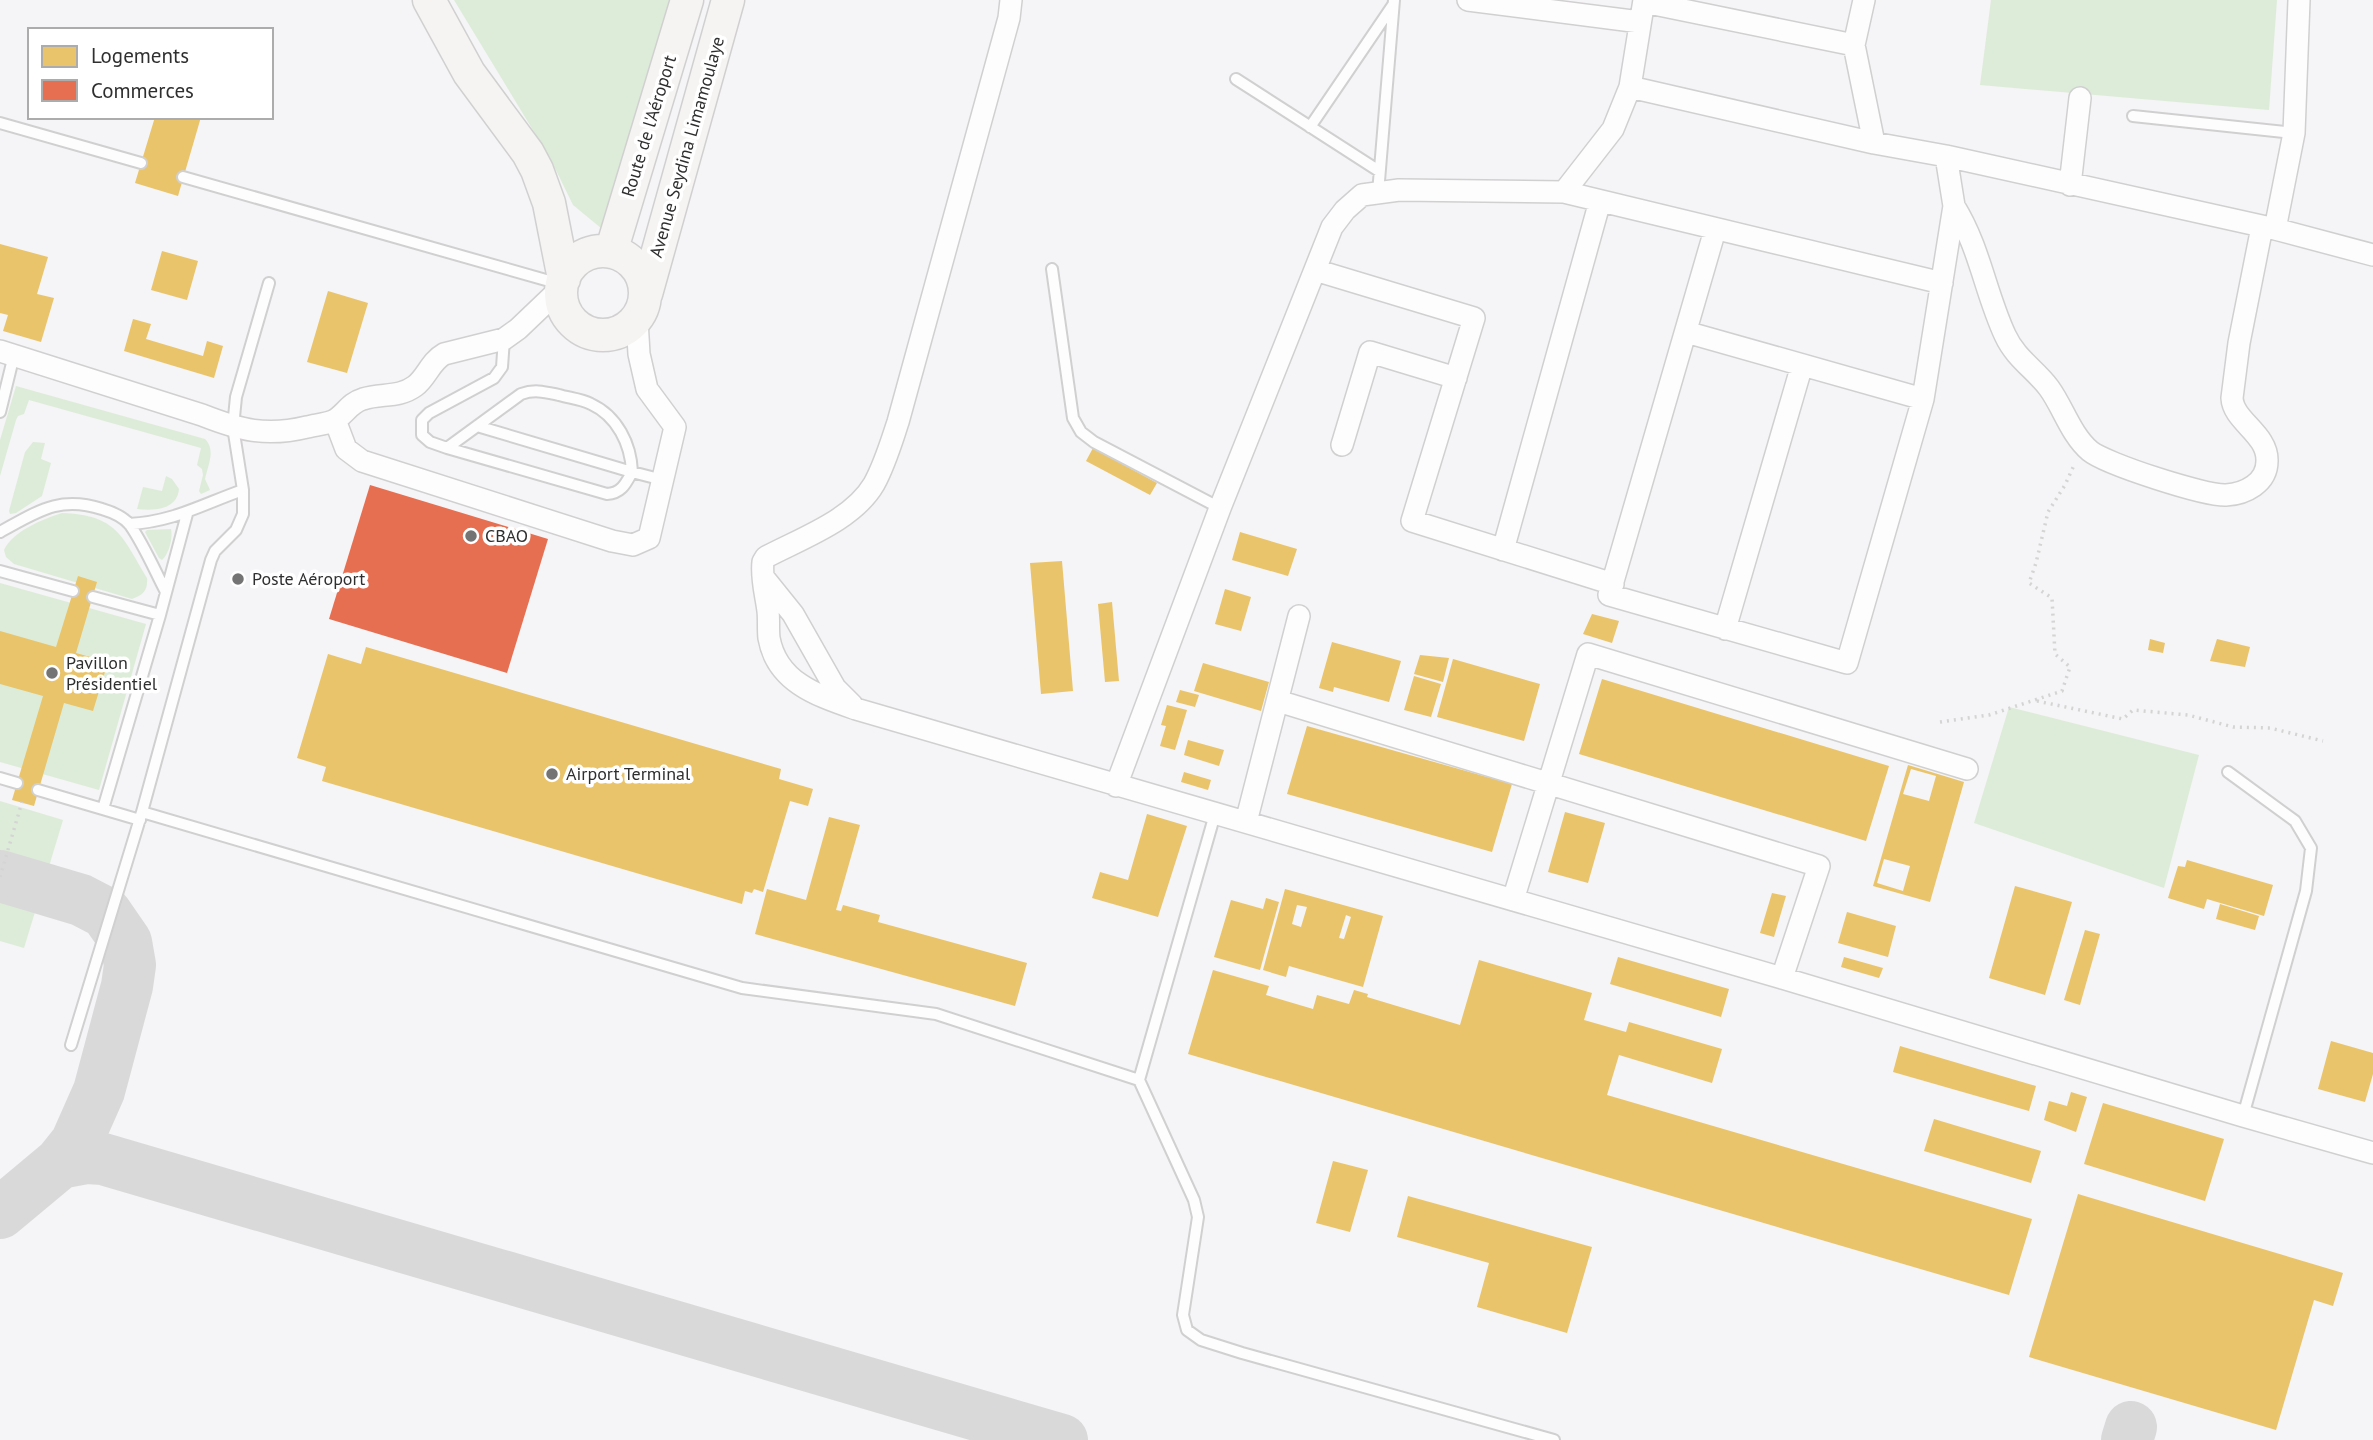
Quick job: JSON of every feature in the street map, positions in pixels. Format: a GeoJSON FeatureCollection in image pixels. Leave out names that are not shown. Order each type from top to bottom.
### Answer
{"type":"FeatureCollection","features":[{"type":"Feature","properties":{"kind":"street"},"geometry":{"type":"LineString","coordinates":[[429,0],[469,73],[528,153],[537,170],[549,203],[563,284],[562,302],[567,315],[588,333],[615,334],[627,328],[641,307]]}},
{"type":"Feature","properties":{"kind":"street","name":"Route de l'Aéroport"},"geometry":{"type":"LineString","coordinates":[[611,252],[687,0]]}},
{"type":"Feature","properties":{"kind":"street","name":"Avenue Seydina Limamoulaye"},"geometry":{"type":"LineString","coordinates":[[641,307],[728,0]]}},
{"type":"Feature","properties":{"kind":"street"},"geometry":{"type":"LineString","coordinates":[[1011,0],[1009,18],[898,422],[885,459],[873,486],[855,506],[837,519],[766,557],[763,562],[769,637],[774,655],[784,671],[799,685],[819,696],[856,709],[2373,1153]]}},
{"type":"Feature","properties":{"kind":"street"},"geometry":{"type":"LineString","coordinates":[[1468,0],[1643,8],[1854,45]]}},
{"type":"Feature","properties":{"kind":"street"},"geometry":{"type":"LineString","coordinates":[[1864,0],[1854,45],[1874,143]]}},
{"type":"Feature","properties":{"kind":"street"},"geometry":{"type":"LineString","coordinates":[[1954,206],[1969,230],[2005,335],[2018,356],[2049,389],[2087,449],[2115,463],[2190,490],[2224,495],[2245,492],[2259,481],[2266,468],[2267,458],[2260,438],[2232,406],[2232,398],[2239,342],[2294,133],[2299,0]]}},
{"type":"Feature","properties":{"kind":"street"},"geometry":{"type":"LineString","coordinates":[[1564,192],[1614,129],[1630,87],[1643,8]]}},
{"type":"Feature","properties":{"kind":"street"},"geometry":{"type":"LineString","coordinates":[[1630,87],[2268,228],[2373,255]]}},
{"type":"Feature","properties":{"kind":"street"},"geometry":{"type":"LineString","coordinates":[[2070,185],[2080,98]]}},
{"type":"Feature","properties":{"kind":"street"},"geometry":{"type":"LineString","coordinates":[[1715,230],[1609,595],[1846,663],[1923,399],[1954,206],[1946,156]]}},
{"type":"Feature","properties":{"kind":"street"},"geometry":{"type":"LineString","coordinates":[[1116,786],[1220,508],[1332,227],[1345,210],[1362,195],[1399,190],[1564,192],[1942,283]]}},
{"type":"Feature","properties":{"kind":"street"},"geometry":{"type":"LineString","coordinates":[[1503,550],[1600,201]]}},
{"type":"Feature","properties":{"kind":"street"},"geometry":{"type":"LineString","coordinates":[[7,353],[233,427],[253,432],[285,432],[335,420],[346,408],[363,399],[391,396],[413,387],[436,358],[444,354],[504,339],[519,329],[563,284],[578,260],[588,254],[611,252],[625,257],[636,267],[643,279],[640,363],[647,389],[675,427],[649,538],[633,545],[588,534],[362,461],[346,449],[335,420]]}},
{"type":"Feature","properties":{"kind":"street"},"geometry":{"type":"LineString","coordinates":[[1315,270],[1474,318],[1412,521],[1613,584]]}},
{"type":"Feature","properties":{"kind":"street"},"geometry":{"type":"LineString","coordinates":[[1686,332],[1923,399]]}},
{"type":"Feature","properties":{"kind":"street"},"geometry":{"type":"LineString","coordinates":[[1342,445],[1370,352],[1456,378]]}},
{"type":"Feature","properties":{"kind":"street"},"geometry":{"type":"LineString","coordinates":[[1725,629],[1802,365]]}},
{"type":"Feature","properties":{"kind":"street"},"geometry":{"type":"LineString","coordinates":[[764,578],[793,614],[835,688],[856,709]]}},
{"type":"Feature","properties":{"kind":"street"},"geometry":{"type":"LineString","coordinates":[[1246,822],[1299,616]]}},
{"type":"Feature","properties":{"kind":"street"},"geometry":{"type":"LineString","coordinates":[[1513,900],[1588,654],[1967,769]]}},
{"type":"Feature","properties":{"kind":"street"},"geometry":{"type":"LineString","coordinates":[[1278,701],[1819,866],[1782,978]]}},
{"type":"Feature","properties":{"kind":"lane"},"geometry":{"type":"LineString","coordinates":[[1310,127],[1394,2]]}},
{"type":"Feature","properties":{"kind":"lane"},"geometry":{"type":"LineString","coordinates":[[1378,193],[1394,2]]}},
{"type":"Feature","properties":{"kind":"lane"},"geometry":{"type":"LineString","coordinates":[[1236,79],[1380,171]]}},
{"type":"Feature","properties":{"kind":"lane"},"geometry":{"type":"LineString","coordinates":[[2133,116],[2294,133]]}},
{"type":"Feature","properties":{"kind":"lane"},"geometry":{"type":"LineString","coordinates":[[0,123],[141,163]]}},
{"type":"Feature","properties":{"kind":"lane"},"geometry":{"type":"LineString","coordinates":[[184,177],[563,284]]}},
{"type":"Feature","properties":{"kind":"lane"},"geometry":{"type":"LineString","coordinates":[[1052,269],[1073,418],[1081,432],[1094,442],[1220,508]]}},
{"type":"Feature","properties":{"kind":"lane"},"geometry":{"type":"LineString","coordinates":[[71,1045],[141,816],[211,560],[215,551],[240,524],[243,514],[243,490],[233,427],[236,397],[269,283]]}},
{"type":"Feature","properties":{"kind":"lane"},"geometry":{"type":"LineString","coordinates":[[447,447],[521,394],[531,390],[589,402],[601,409],[612,419],[627,442],[632,471],[623,488],[607,494],[447,447],[430,442],[422,435],[422,420],[429,413],[494,378],[502,367],[504,339]]}},
{"type":"Feature","properties":{"kind":"lane"},"geometry":{"type":"LineString","coordinates":[[0,412],[7,353]]}},
{"type":"Feature","properties":{"kind":"lane"},"geometry":{"type":"LineString","coordinates":[[477,426],[663,480]]}},
{"type":"Feature","properties":{"kind":"lane"},"geometry":{"type":"LineString","coordinates":[[129,524],[163,521],[187,514],[243,490]]}},
{"type":"Feature","properties":{"kind":"lane"},"geometry":{"type":"LineString","coordinates":[[0,532],[53,505],[69,502],[91,505],[115,513],[129,524],[166,592]]}},
{"type":"Feature","properties":{"kind":"lane"},"geometry":{"type":"LineString","coordinates":[[103,809],[187,514]]}},
{"type":"Feature","properties":{"kind":"lane"},"geometry":{"type":"LineString","coordinates":[[0,571],[73,591]]}},
{"type":"Feature","properties":{"kind":"lane"},"geometry":{"type":"LineString","coordinates":[[93,597],[160,615]]}},
{"type":"Feature","properties":{"kind":"lane"},"geometry":{"type":"LineString","coordinates":[[2228,772],[2295,821],[2311,848],[2306,891],[2243,1116]]}},
{"type":"Feature","properties":{"kind":"lane"},"geometry":{"type":"LineString","coordinates":[[0,778],[17,783]]}},
{"type":"Feature","properties":{"kind":"lane"},"geometry":{"type":"LineString","coordinates":[[38,790],[103,809],[141,816],[742,988],[936,1014],[1139,1080]]}},
{"type":"Feature","properties":{"kind":"lane"},"geometry":{"type":"LineString","coordinates":[[1215,814],[1139,1080],[1194,1200],[1198,1217],[1183,1315],[1187,1330],[1201,1340],[1241,1353],[1554,1440]]}},
{"type":"Feature","properties":{"kind":"path"},"geometry":{"type":"LineString","coordinates":[[1940,722],[1989,715],[2062,691],[2070,667],[2055,654],[2052,598],[2029,583],[2048,512],[2065,485],[2075,462],[2087,449]]}},
{"type":"Feature","properties":{"kind":"path"},"geometry":{"type":"LineString","coordinates":[[2035,700],[2123,719],[2133,710],[2188,715],[2233,727],[2270,728],[2323,741]]}},
{"type":"Feature","properties":{"kind":"path"},"geometry":{"type":"LineString","coordinates":[[0,877],[22,802]]}},
{"type":"Feature","properties":{"kind":"green space"},"geometry":{"type":"Polygon","coordinates":[[[454,0],[669,0],[607,233],[573,205],[551,160],[454,0]]]}},
{"type":"Feature","properties":{"kind":"green space"},"geometry":{"type":"Polygon","coordinates":[[[1991,0],[2277,0],[2269,110],[1980,85],[1991,0]]]}},
{"type":"Feature","properties":{"kind":"green space"},"geometry":{"type":"Polygon","coordinates":[[[16,386],[205,439],[211,453],[205,479],[210,490],[201,494],[199,491],[203,475],[202,469],[197,465],[201,448],[29,400],[24,414],[16,420],[0,476],[0,440],[16,386]]]}},
{"type":"Feature","properties":{"kind":"green space"},"geometry":{"type":"Polygon","coordinates":[[[33,442],[45,443],[41,459],[51,463],[42,496],[10,514],[25,452],[33,442]]]}},
{"type":"Feature","properties":{"kind":"green space"},"geometry":{"type":"Polygon","coordinates":[[[166,476],[172,479],[179,489],[174,501],[164,508],[137,509],[143,487],[162,491],[166,476]]]}},
{"type":"Feature","properties":{"kind":"green space"},"geometry":{"type":"Polygon","coordinates":[[[62,513],[95,518],[116,530],[147,578],[144,592],[132,599],[14,564],[6,557],[4,550],[14,537],[38,522],[62,513]]]}},
{"type":"Feature","properties":{"kind":"green space"},"geometry":{"type":"Polygon","coordinates":[[[171,529],[170,546],[162,560],[145,532],[171,529]]]}},
{"type":"Feature","properties":{"kind":"green space"},"geometry":{"type":"Polygon","coordinates":[[[0,583],[146,624],[99,790],[0,762],[0,583]]]}},
{"type":"Feature","properties":{"kind":"green space"},"geometry":{"type":"Polygon","coordinates":[[[2009,707],[2199,755],[2164,888],[1974,823],[2009,707]]]}},
{"type":"Feature","properties":{"kind":"green space"},"geometry":{"type":"Polygon","coordinates":[[[0,801],[63,820],[47,873],[0,859],[0,801]]]}},
{"type":"Feature","properties":{"kind":"green space"},"geometry":{"type":"Polygon","coordinates":[[[0,887],[39,899],[24,948],[0,941],[0,887]]]}},
{"type":"Feature","properties":{"kind":"building: Logements"},"geometry":{"type":"Polygon","coordinates":[[[154,119],[200,119],[178,196],[135,183],[154,119]]]}},
{"type":"Feature","properties":{"kind":"building: Logements"},"geometry":{"type":"Polygon","coordinates":[[[0,244],[48,257],[37,294],[54,298],[41,342],[3,331],[8,315],[0,313],[0,244]]]}},
{"type":"Feature","properties":{"kind":"building: Logements"},"geometry":{"type":"Polygon","coordinates":[[[162,251],[198,261],[187,300],[151,290],[162,251]]]}},
{"type":"Feature","properties":{"kind":"building: Logements"},"geometry":{"type":"Polygon","coordinates":[[[328,291],[368,303],[347,373],[307,362],[328,291]]]}},
{"type":"Feature","properties":{"kind":"building: Logements"},"geometry":{"type":"Polygon","coordinates":[[[133,319],[151,324],[146,339],[203,356],[207,341],[223,346],[214,378],[124,351],[133,319]]]}},
{"type":"Feature","properties":{"kind":"building: Logements"},"geometry":{"type":"Polygon","coordinates":[[[1093,448],[1157,483],[1150,495],[1086,461],[1093,448]]]}},
{"type":"Feature","properties":{"kind":"building: Logements"},"geometry":{"type":"Polygon","coordinates":[[[1240,532],[1297,549],[1288,576],[1232,560],[1240,532]]]}},
{"type":"Feature","properties":{"kind":"building: Logements"},"geometry":{"type":"Polygon","coordinates":[[[1062,561],[1073,691],[1041,694],[1030,563],[1062,561]]]}},
{"type":"Feature","properties":{"kind":"building: Logements"},"geometry":{"type":"Polygon","coordinates":[[[78,576],[97,582],[76,653],[108,662],[93,711],[64,703],[34,806],[12,800],[43,696],[0,684],[0,631],[56,647],[78,576]]]}},
{"type":"Feature","properties":{"kind":"building: Logements"},"geometry":{"type":"Polygon","coordinates":[[[1225,589],[1251,597],[1241,631],[1215,624],[1225,589]]]}},
{"type":"Feature","properties":{"kind":"building: Logements"},"geometry":{"type":"Polygon","coordinates":[[[1112,602],[1119,681],[1105,682],[1098,604],[1112,602]]]}},
{"type":"Feature","properties":{"kind":"building: Logements"},"geometry":{"type":"Polygon","coordinates":[[[1592,614],[1619,621],[1612,643],[1583,634],[1592,614]]]}},
{"type":"Feature","properties":{"kind":"building: Logements"},"geometry":{"type":"Polygon","coordinates":[[[2150,639],[2165,643],[2163,653],[2148,650],[2150,639]]]}},
{"type":"Feature","properties":{"kind":"building: Logements"},"geometry":{"type":"Polygon","coordinates":[[[2217,639],[2250,647],[2245,667],[2210,661],[2217,639]]]}},
{"type":"Feature","properties":{"kind":"building: Logements"},"geometry":{"type":"Polygon","coordinates":[[[1332,642],[1401,661],[1389,702],[1334,687],[1333,692],[1319,688],[1332,642]]]}},
{"type":"Feature","properties":{"kind":"building: Logements","name":"Airport Terminal"},"geometry":{"type":"Polygon","coordinates":[[[366,647],[781,769],[779,779],[813,789],[808,806],[790,801],[763,892],[754,889],[752,893],[745,891],[742,904],[322,781],[326,767],[297,758],[328,654],[361,664],[366,647]]]}},
{"type":"Feature","properties":{"kind":"building: Logements"},"geometry":{"type":"Polygon","coordinates":[[[1420,655],[1449,658],[1443,682],[1414,674],[1420,655]]]}},
{"type":"Feature","properties":{"kind":"building: Logements"},"geometry":{"type":"Polygon","coordinates":[[[1453,659],[1540,684],[1524,741],[1437,717],[1453,659]]]}},
{"type":"Feature","properties":{"kind":"building: Logements"},"geometry":{"type":"Polygon","coordinates":[[[1203,663],[1269,682],[1261,711],[1194,691],[1203,663]]]}},
{"type":"Feature","properties":{"kind":"building: Logements"},"geometry":{"type":"Polygon","coordinates":[[[1414,676],[1441,684],[1431,717],[1404,710],[1414,676]]]}},
{"type":"Feature","properties":{"kind":"building: Logements"},"geometry":{"type":"Polygon","coordinates":[[[1602,679],[1889,766],[1866,841],[1579,754],[1602,679]]]}},
{"type":"Feature","properties":{"kind":"building: Logements"},"geometry":{"type":"Polygon","coordinates":[[[1180,690],[1199,695],[1195,707],[1176,702],[1180,690]]]}},
{"type":"Feature","properties":{"kind":"building: Logements"},"geometry":{"type":"Polygon","coordinates":[[[1167,705],[1187,710],[1175,750],[1160,746],[1166,726],[1161,725],[1167,705]]]}},
{"type":"Feature","properties":{"kind":"building: Logements"},"geometry":{"type":"Polygon","coordinates":[[[1307,726],[1512,784],[1492,852],[1287,794],[1307,726]]]}},
{"type":"Feature","properties":{"kind":"building: Logements"},"geometry":{"type":"Polygon","coordinates":[[[1188,740],[1224,750],[1219,766],[1184,755],[1188,740]]]}},
{"type":"Feature","properties":{"kind":"building: Logements"},"geometry":{"type":"Polygon","coordinates":[[[1908,765],[1964,782],[1930,902],[1873,886],[1908,765]],[[1911,769],[1903,794],[1929,801],[1936,776],[1911,769]],[[1884,859],[1877,883],[1903,891],[1910,866],[1884,859]]]}},
{"type":"Feature","properties":{"kind":"building: Logements"},"geometry":{"type":"Polygon","coordinates":[[[1184,772],[1211,780],[1208,790],[1181,782],[1184,772]]]}},
{"type":"Feature","properties":{"kind":"building: Logements"},"geometry":{"type":"Polygon","coordinates":[[[1565,812],[1605,823],[1588,883],[1548,872],[1565,812]]]}},
{"type":"Feature","properties":{"kind":"building: Logements"},"geometry":{"type":"Polygon","coordinates":[[[1147,814],[1187,826],[1158,917],[1092,898],[1100,872],[1128,880],[1147,814]]]}},
{"type":"Feature","properties":{"kind":"building: Logements"},"geometry":{"type":"Polygon","coordinates":[[[829,817],[860,825],[836,910],[841,911],[843,905],[880,915],[878,922],[1027,963],[1015,1006],[755,934],[767,889],[806,900],[829,817]]]}},
{"type":"Feature","properties":{"kind":"building: Logements"},"geometry":{"type":"Polygon","coordinates":[[[2187,860],[2273,885],[2264,916],[2207,899],[2204,909],[2168,898],[2178,866],[2185,867],[2187,860]]]}},
{"type":"Feature","properties":{"kind":"building: Logements"},"geometry":{"type":"Polygon","coordinates":[[[2015,886],[2072,902],[2045,995],[1989,978],[2015,886]]]}},
{"type":"Feature","properties":{"kind":"building: Logements"},"geometry":{"type":"Polygon","coordinates":[[[1285,889],[1383,916],[1363,987],[1289,966],[1286,977],[1263,970],[1285,889]],[[1297,905],[1292,924],[1301,927],[1307,907],[1297,905]],[[1346,915],[1339,938],[1344,939],[1351,917],[1346,915]]]}},
{"type":"Feature","properties":{"kind":"building: Logements"},"geometry":{"type":"Polygon","coordinates":[[[1772,893],[1786,896],[1774,937],[1760,933],[1772,893]]]}},
{"type":"Feature","properties":{"kind":"building: Logements"},"geometry":{"type":"Polygon","coordinates":[[[1266,898],[1279,902],[1260,970],[1214,957],[1231,900],[1263,909],[1266,898]]]}},
{"type":"Feature","properties":{"kind":"building: Logements"},"geometry":{"type":"Polygon","coordinates":[[[2220,904],[2259,916],[2255,930],[2216,919],[2220,904]]]}},
{"type":"Feature","properties":{"kind":"building: Logements"},"geometry":{"type":"Polygon","coordinates":[[[1847,912],[1896,926],[1888,957],[1838,943],[1847,912]]]}},
{"type":"Feature","properties":{"kind":"building: Logements"},"geometry":{"type":"Polygon","coordinates":[[[2085,930],[2100,934],[2080,1005],[2064,1000],[2085,930]]]}},
{"type":"Feature","properties":{"kind":"building: Logements"},"geometry":{"type":"Polygon","coordinates":[[[1618,957],[1729,989],[1721,1017],[1610,984],[1618,957]]]}},
{"type":"Feature","properties":{"kind":"building: Logements"},"geometry":{"type":"Polygon","coordinates":[[[1844,957],[1883,968],[1879,978],[1841,967],[1844,957]]]}},
{"type":"Feature","properties":{"kind":"building: Logements"},"geometry":{"type":"Polygon","coordinates":[[[1479,960],[1592,993],[1584,1020],[1626,1032],[1629,1022],[1722,1049],[1712,1083],[1619,1055],[1607,1095],[2032,1219],[2009,1295],[1188,1054],[1213,970],[1269,986],[1266,995],[1313,1009],[1317,995],[1349,1004],[1354,990],[1368,994],[1367,997],[1460,1025],[1479,960]]]}},
{"type":"Feature","properties":{"kind":"building: Logements"},"geometry":{"type":"Polygon","coordinates":[[[2331,1041],[2373,1053],[2373,1074],[2365,1102],[2318,1089],[2331,1041]]]}},
{"type":"Feature","properties":{"kind":"building: Logements"},"geometry":{"type":"Polygon","coordinates":[[[1900,1046],[2036,1086],[2029,1111],[1893,1072],[1900,1046]]]}},
{"type":"Feature","properties":{"kind":"building: Logements"},"geometry":{"type":"Polygon","coordinates":[[[2071,1092],[2087,1097],[2076,1132],[2044,1120],[2049,1101],[2067,1106],[2071,1092]]]}},
{"type":"Feature","properties":{"kind":"building: Logements"},"geometry":{"type":"Polygon","coordinates":[[[2103,1103],[2224,1139],[2205,1201],[2084,1164],[2103,1103]]]}},
{"type":"Feature","properties":{"kind":"building: Logements"},"geometry":{"type":"Polygon","coordinates":[[[1934,1119],[2041,1151],[2031,1183],[1924,1151],[1934,1119]]]}},
{"type":"Feature","properties":{"kind":"building: Logements"},"geometry":{"type":"Polygon","coordinates":[[[1333,1161],[1368,1170],[1350,1232],[1316,1223],[1333,1161]]]}},
{"type":"Feature","properties":{"kind":"building: Logements"},"geometry":{"type":"Polygon","coordinates":[[[2078,1194],[2343,1273],[2333,1306],[2314,1300],[2276,1430],[2029,1357],[2078,1194]]]}},
{"type":"Feature","properties":{"kind":"building: Logements"},"geometry":{"type":"Polygon","coordinates":[[[1408,1196],[1592,1247],[1567,1333],[1477,1307],[1489,1263],[1397,1237],[1408,1196]]]}},
{"type":"Feature","properties":{"kind":"building: Commerces"},"geometry":{"type":"Polygon","coordinates":[[[370,485],[548,539],[507,673],[329,619],[370,485]]]}},
{"type":"Feature","properties":{"kind":"taxiway"},"geometry":{"type":"LineString","coordinates":[[0,876],[81,900],[106,913],[126,942],[130,965],[127,986],[99,1091],[76,1143],[60,1163],[0,1213]]}},
{"type":"Feature","properties":{"kind":"taxiway"},"geometry":{"type":"LineString","coordinates":[[60,1163],[87,1158],[103,1159],[1062,1440]]}},
{"type":"Feature","properties":{"kind":"taxiway"},"geometry":{"type":"LineString","coordinates":[[2127,1440],[2131,1427]]}},
{"type":"Feature","properties":{"kind":"place","name":"CBAO"},"geometry":{"type":"Point","coordinates":[471,536]}},
{"type":"Feature","properties":{"kind":"place","name":"Poste Aéroport"},"geometry":{"type":"Point","coordinates":[238,579]}},
{"type":"Feature","properties":{"kind":"place","name":"Pavillon Présidentiel"},"geometry":{"type":"Point","coordinates":[52,673]}},
{"type":"Feature","properties":{"kind":"place","name":"Airport Terminal"},"geometry":{"type":"Point","coordinates":[552,774]}}]}
